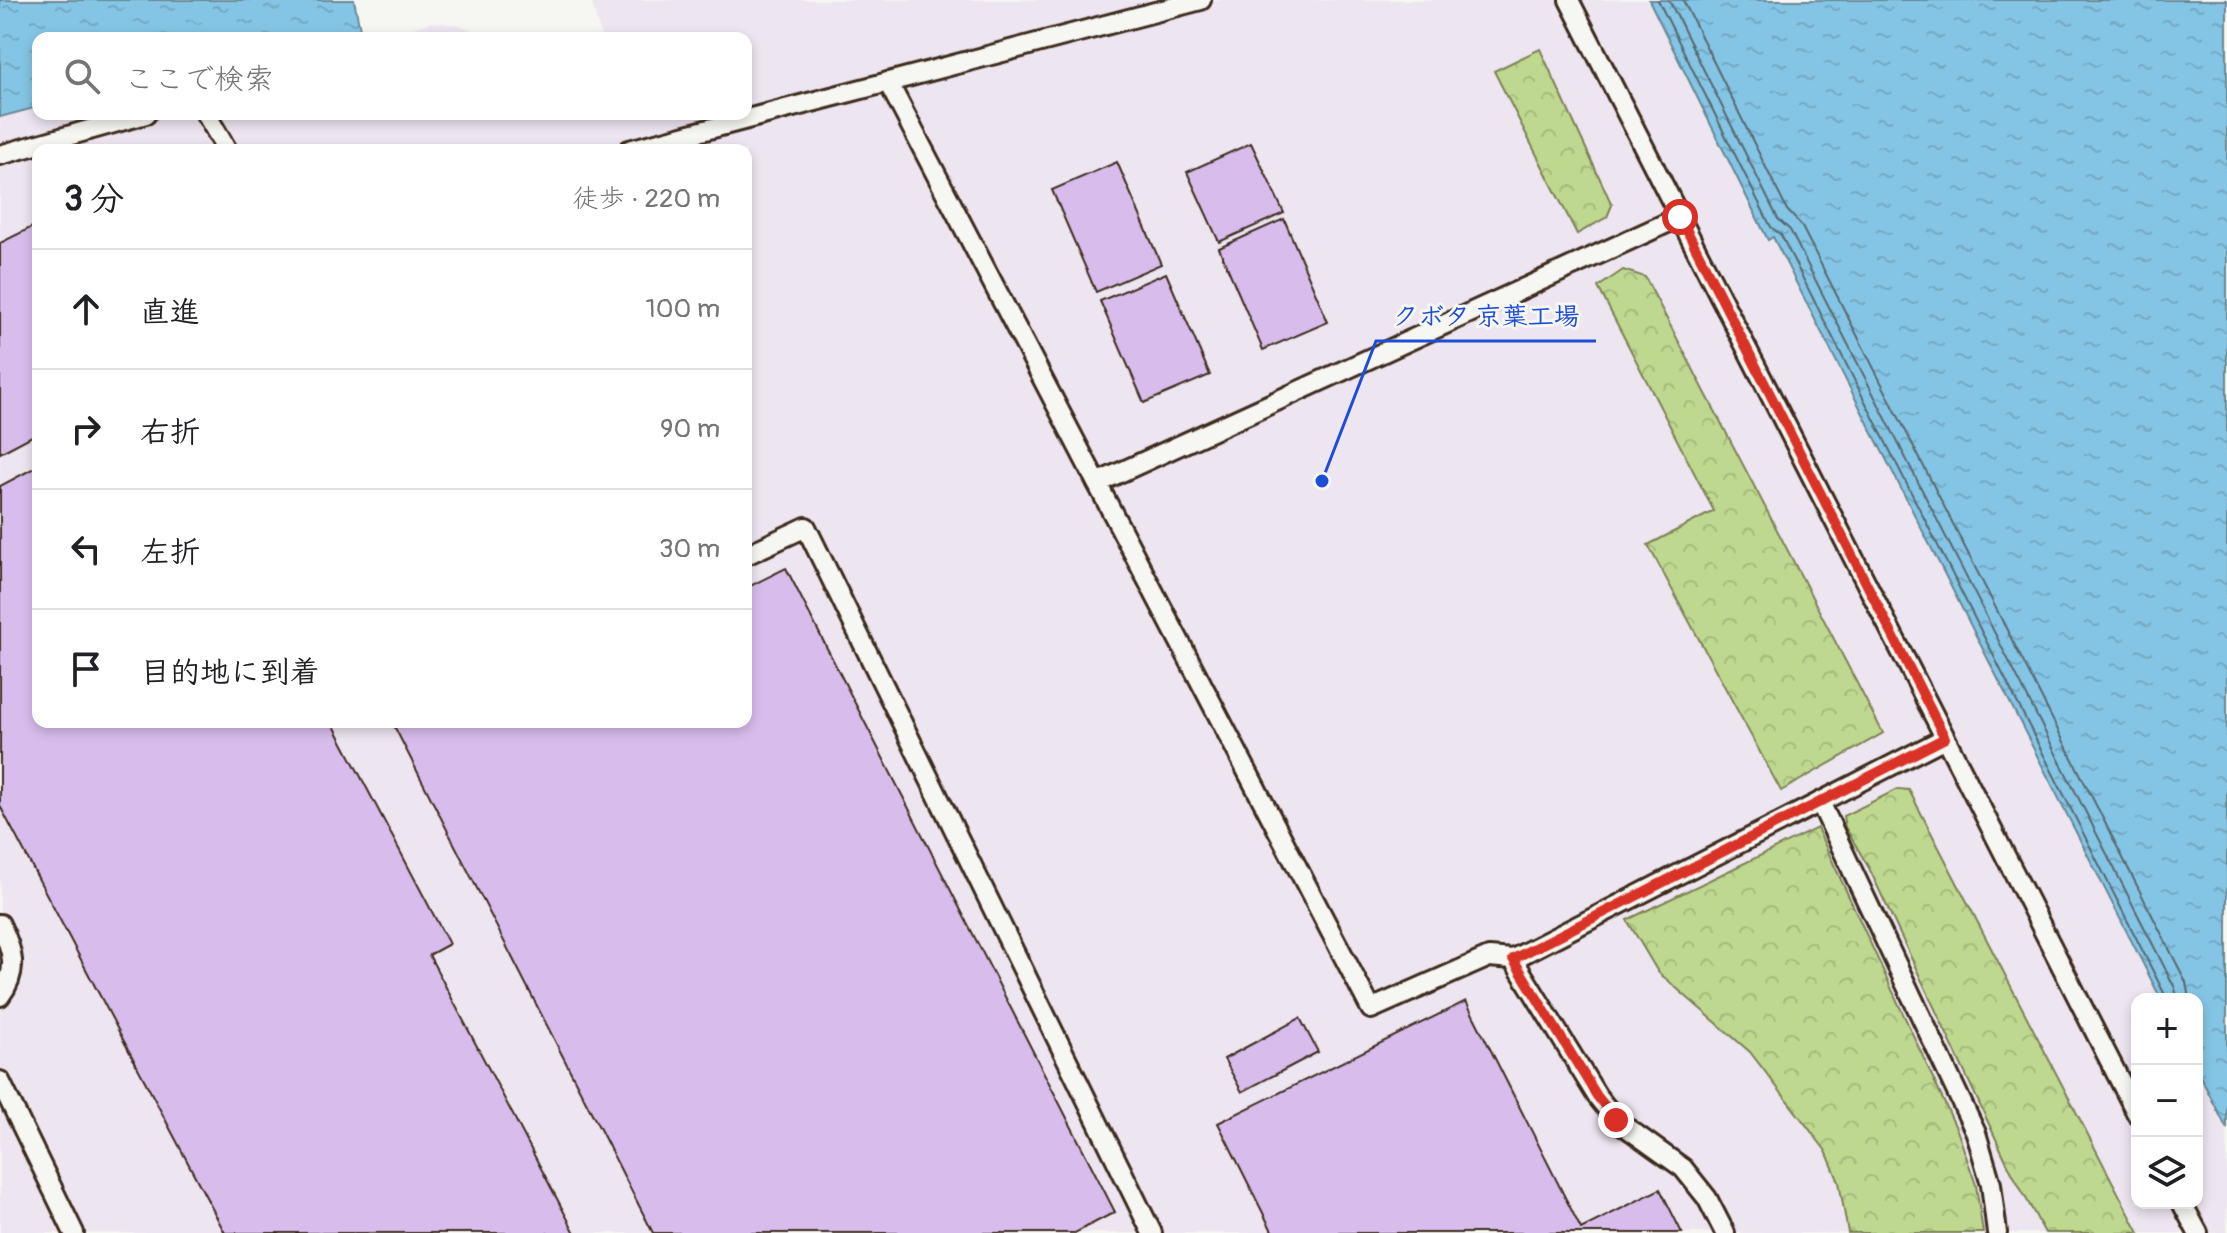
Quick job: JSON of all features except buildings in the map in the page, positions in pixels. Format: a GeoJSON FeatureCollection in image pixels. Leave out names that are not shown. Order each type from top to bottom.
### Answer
{"type":"FeatureCollection","features":[{"type":"Feature","properties":{"kind":"lane"},"geometry":{"type":"LineString","coordinates":[[752,118],[1201,0]]}},
{"type":"Feature","properties":{"kind":"lane"},"geometry":{"type":"LineString","coordinates":[[1569,0],[2131,1102]]}},
{"type":"Feature","properties":{"kind":"lane"},"geometry":{"type":"LineString","coordinates":[[888,82],[1371,1009],[1489,957],[1513,959],[1945,738]]}},
{"type":"Feature","properties":{"kind":"lane"},"geometry":{"type":"LineString","coordinates":[[39,144],[125,120]]}},
{"type":"Feature","properties":{"kind":"lane"},"geometry":{"type":"LineString","coordinates":[[210,120],[224,144]]}},
{"type":"Feature","properties":{"kind":"lane"},"geometry":{"type":"LineString","coordinates":[[652,144],[743,120]]}},
{"type":"Feature","properties":{"kind":"lane"},"geometry":{"type":"LineString","coordinates":[[0,155],[32,146]]}},
{"type":"Feature","properties":{"kind":"lane"},"geometry":{"type":"LineString","coordinates":[[1097,483],[1680,217]]}},
{"type":"Feature","properties":{"kind":"lane"},"geometry":{"type":"LineString","coordinates":[[752,552],[806,527],[1152,1233]]}},
{"type":"Feature","properties":{"kind":"lane"},"geometry":{"type":"LineString","coordinates":[[1820,802],[1976,1133],[1991,1184],[1997,1233]]}},
{"type":"Feature","properties":{"kind":"lane"},"geometry":{"type":"LineString","coordinates":[[0,924],[12,948],[13,970],[0,996]]}},
{"type":"Feature","properties":{"kind":"lane"},"geometry":{"type":"LineString","coordinates":[[1513,959],[1597,1096],[1616,1120],[1683,1168],[1707,1198],[1725,1233]]}},
{"type":"Feature","properties":{"kind":"lane"},"geometry":{"type":"LineString","coordinates":[[0,1081],[74,1233]]}},
{"type":"Feature","properties":{"kind":"lane"},"geometry":{"type":"LineString","coordinates":[[2185,1209],[2198,1233]]}},
{"type":"Feature","properties":{"kind":"shaded area"},"geometry":{"type":"Polygon","coordinates":[[[591,0],[1649,0],[1768,239],[1773,236],[2158,993],[2131,993],[2131,1209],[2203,1209],[2203,1082],[2227,1129],[2227,1233],[0,1233],[0,117],[32,109],[32,120],[752,120],[752,32],[600,32],[591,0]]]}},
{"type":"Feature","properties":{"kind":"shaded area"},"geometry":{"type":"Polygon","coordinates":[[[432,22],[460,25],[476,32],[402,32],[432,22]]]}},
{"type":"Feature","properties":{"kind":"green space"},"geometry":{"type":"Polygon","coordinates":[[[1540,49],[1612,205],[1607,217],[1577,234],[1494,71],[1540,49]]]}},
{"type":"Feature","properties":{"kind":"green space"},"geometry":{"type":"Polygon","coordinates":[[[1623,270],[1645,277],[1883,733],[1781,791],[1648,545],[1714,511],[1598,287],[1623,270]]]}},
{"type":"Feature","properties":{"kind":"green space"},"geometry":{"type":"Polygon","coordinates":[[[1898,789],[1909,790],[2139,1233],[2045,1233],[2010,1169],[1869,868],[1845,827],[1843,816],[1898,789]]]}},
{"type":"Feature","properties":{"kind":"green space"},"geometry":{"type":"Polygon","coordinates":[[[1817,828],[1957,1130],[1976,1185],[1983,1233],[1848,1233],[1839,1182],[1826,1151],[1750,1052],[1658,972],[1627,920],[1817,828]]]}},
{"type":"Feature","properties":{"kind":"water"},"geometry":{"type":"Polygon","coordinates":[[[0,0],[354,0],[360,29],[350,32],[32,32],[32,109],[0,117],[0,0]]]}},
{"type":"Feature","properties":{"kind":"water"},"geometry":{"type":"Polygon","coordinates":[[[1649,0],[2227,0],[2227,1129],[2203,1082],[2203,993],[2158,993],[1773,237],[1768,240],[1649,0]]]}},
{"type":"Feature","properties":{"kind":"place","name":"クボタ 京葉工場"},"geometry":{"type":"Point","coordinates":[1322,481]}},
{"type":"Feature","properties":{"kind":"route"},"geometry":{"type":"LineString","coordinates":[[1616,1120],[1597,1096],[1513,959],[1945,738],[1680,217]]}}]}
